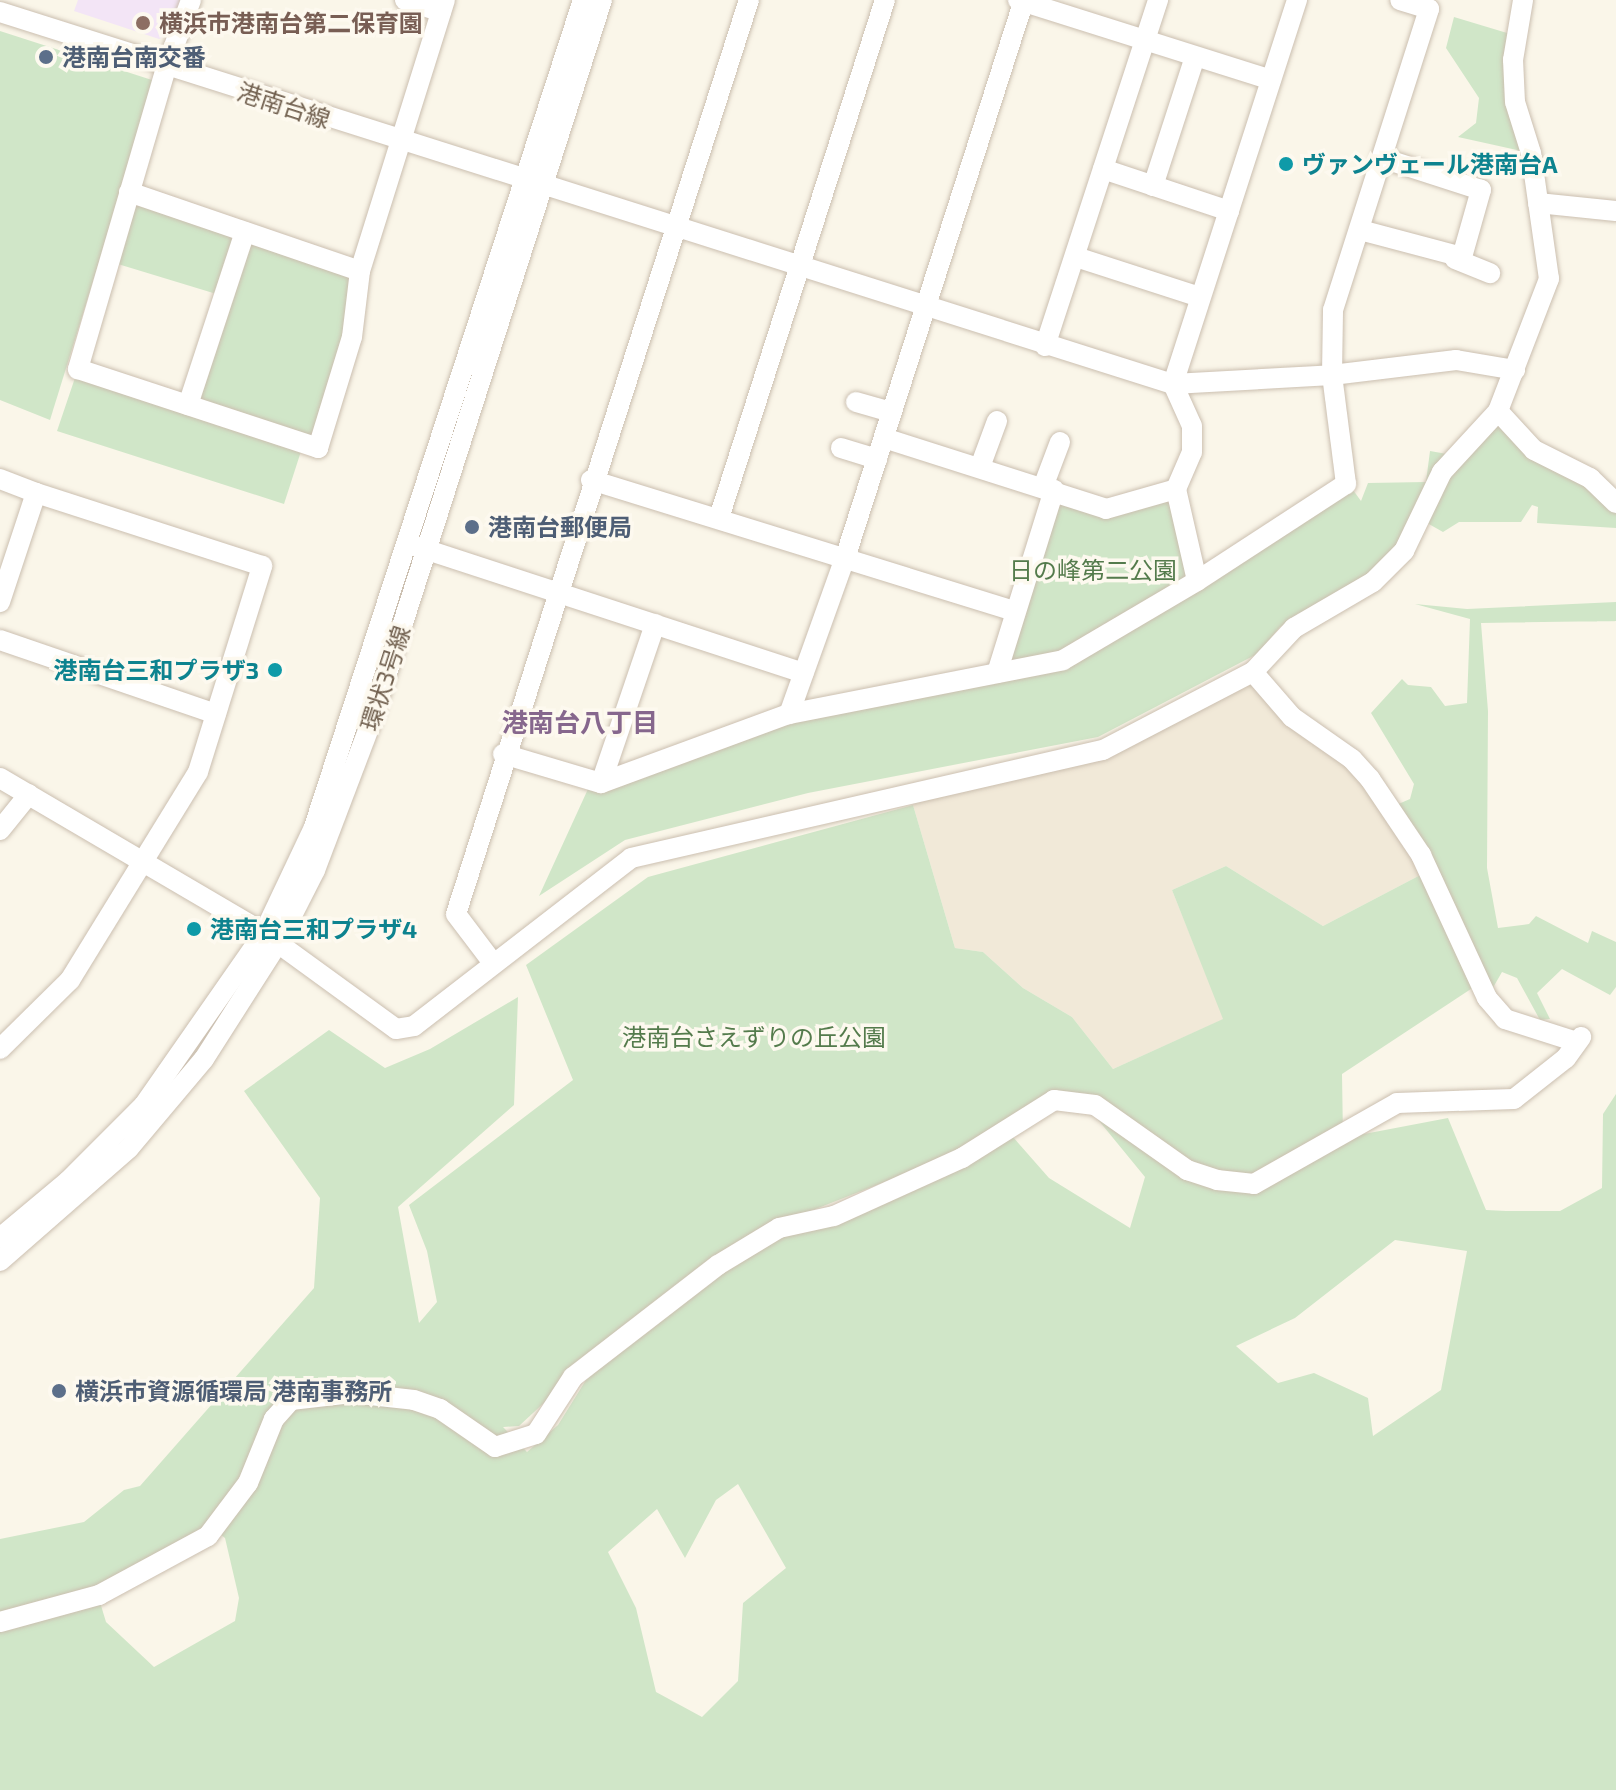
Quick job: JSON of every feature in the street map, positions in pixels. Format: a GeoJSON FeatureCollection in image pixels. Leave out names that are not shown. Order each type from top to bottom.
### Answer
{"type":"FeatureCollection","features":[{"type":"Feature","properties":{"kind":"street"},"geometry":{"type":"LineString","coordinates":[[191,0],[166,68],[78,369],[318,448],[352,337],[360,271],[398,141],[443,6],[405,0]]}},
{"type":"Feature","properties":{"kind":"street","name":"環状3号線"},"geometry":{"type":"LineString","coordinates":[[417,547],[524,180],[583,0]]}},
{"type":"Feature","properties":{"kind":"street","name":"環状3号線"},"geometry":{"type":"LineString","coordinates":[[0,1261],[85,1191],[165,1108],[204,1059],[271,938],[417,547],[544,186],[602,0]]}},
{"type":"Feature","properties":{"kind":"street"},"geometry":{"type":"LineString","coordinates":[[493,963],[456,914],[503,754],[749,0]]}},
{"type":"Feature","properties":{"kind":"street"},"geometry":{"type":"LineString","coordinates":[[719,518],[885,0]]}},
{"type":"Feature","properties":{"kind":"street"},"geometry":{"type":"LineString","coordinates":[[1045,346],[1158,0]]}},
{"type":"Feature","properties":{"kind":"street"},"geometry":{"type":"LineString","coordinates":[[1197,581],[1176,489],[1192,452],[1192,426],[1173,384],[1297,0]]}},
{"type":"Feature","properties":{"kind":"street"},"geometry":{"type":"LineString","coordinates":[[503,754],[601,783],[789,714],[1063,660],[1197,581],[1346,484],[1332,375],[1333,310],[1430,5],[1400,0]]}},
{"type":"Feature","properties":{"kind":"street"},"geometry":{"type":"LineString","coordinates":[[0,778],[271,938],[396,1029],[414,1026],[631,858],[1103,750],[1253,672],[1294,628],[1373,582],[1404,551],[1442,472],[1498,411],[1549,279],[1531,153],[1515,102],[1513,60],[1523,0]]}},
{"type":"Feature","properties":{"kind":"street"},"geometry":{"type":"LineString","coordinates":[[789,714],[846,555],[1022,1],[1271,80]]}},
{"type":"Feature","properties":{"kind":"street","name":"港南台線"},"geometry":{"type":"LineString","coordinates":[[0,12],[166,68],[1173,384],[1332,375],[1456,360],[1515,370]]}},
{"type":"Feature","properties":{"kind":"street"},"geometry":{"type":"LineString","coordinates":[[1153,186],[1195,57]]}},
{"type":"Feature","properties":{"kind":"street"},"geometry":{"type":"LineString","coordinates":[[1382,158],[1481,190],[1462,257],[1455,259]]}},
{"type":"Feature","properties":{"kind":"street"},"geometry":{"type":"LineString","coordinates":[[1103,169],[1229,211]]}},
{"type":"Feature","properties":{"kind":"street"},"geometry":{"type":"LineString","coordinates":[[129,192],[360,271]]}},
{"type":"Feature","properties":{"kind":"street"},"geometry":{"type":"LineString","coordinates":[[1538,203],[1616,211]]}},
{"type":"Feature","properties":{"kind":"street"},"geometry":{"type":"LineString","coordinates":[[1360,230],[1490,273]]}},
{"type":"Feature","properties":{"kind":"street"},"geometry":{"type":"LineString","coordinates":[[188,405],[245,232]]}},
{"type":"Feature","properties":{"kind":"street"},"geometry":{"type":"LineString","coordinates":[[1076,257],[1200,297]]}},
{"type":"Feature","properties":{"kind":"street"},"geometry":{"type":"LineString","coordinates":[[856,402],[892,412]]}},
{"type":"Feature","properties":{"kind":"street"},"geometry":{"type":"LineString","coordinates":[[1498,411],[1534,450],[1590,478],[1616,503]]}},
{"type":"Feature","properties":{"kind":"street"},"geometry":{"type":"LineString","coordinates":[[980,467],[997,421]]}},
{"type":"Feature","properties":{"kind":"street"},"geometry":{"type":"LineString","coordinates":[[884,438],[1106,509],[1176,489]]}},
{"type":"Feature","properties":{"kind":"street"},"geometry":{"type":"LineString","coordinates":[[997,673],[1060,442]]}},
{"type":"Feature","properties":{"kind":"street"},"geometry":{"type":"LineString","coordinates":[[841,448],[877,459]]}},
{"type":"Feature","properties":{"kind":"street"},"geometry":{"type":"LineString","coordinates":[[0,479],[262,566],[198,772],[70,980],[0,1049]]}},
{"type":"Feature","properties":{"kind":"street"},"geometry":{"type":"LineString","coordinates":[[591,480],[846,555],[1013,611]]}},
{"type":"Feature","properties":{"kind":"street"},"geometry":{"type":"LineString","coordinates":[[0,602],[36,493]]}},
{"type":"Feature","properties":{"kind":"street"},"geometry":{"type":"LineString","coordinates":[[417,547],[804,673]]}},
{"type":"Feature","properties":{"kind":"street"},"geometry":{"type":"LineString","coordinates":[[601,783],[655,624]]}},
{"type":"Feature","properties":{"kind":"street"},"geometry":{"type":"LineString","coordinates":[[0,640],[216,714]]}},
{"type":"Feature","properties":{"kind":"street"},"geometry":{"type":"LineString","coordinates":[[0,1622],[102,1593],[208,1536],[248,1483],[274,1419],[291,1400],[352,1393],[414,1400],[440,1409],[495,1447],[536,1434],[573,1377],[718,1265],[779,1228],[834,1216],[962,1158],[1054,1100],[1095,1105],[1187,1170],[1217,1180],[1254,1184],[1397,1103],[1514,1099],[1566,1058],[1578,1039],[1505,1019],[1487,998],[1421,855],[1370,779],[1352,759],[1292,717],[1253,672]]}},
{"type":"Feature","properties":{"kind":"street"},"geometry":{"type":"LineString","coordinates":[[0,830],[29,794]]}},
{"type":"Feature","properties":{"kind":"street","name":"環状3号線"},"geometry":{"type":"LineString","coordinates":[[0,1238],[68,1181],[144,1105],[271,938]]}},
{"type":"Feature","properties":{"kind":"shaded area","name":"横浜市港南台第二保育園"},"geometry":{"type":"Polygon","coordinates":[[[78,0],[182,0],[170,34],[159,39],[74,11],[78,0]]]}},
{"type":"Feature","properties":{"kind":"shaded area"},"geometry":{"type":"Polygon","coordinates":[[[1253,672],[1352,759],[1428,871],[1323,926],[1226,866],[1172,890],[1224,1019],[1113,1069],[1072,1017],[1023,988],[983,952],[955,948],[913,805],[905,795],[1102,750],[1253,672]]]}},
{"type":"Feature","properties":{"kind":"green space"},"geometry":{"type":"Polygon","coordinates":[[[1454,17],[1517,36],[1531,153],[1458,137],[1476,123],[1479,98],[1446,48],[1454,17]]]}},
{"type":"Feature","properties":{"kind":"green space"},"geometry":{"type":"Polygon","coordinates":[[[0,31],[155,81],[50,420],[0,400],[0,31]]]}},
{"type":"Feature","properties":{"kind":"green space"},"geometry":{"type":"Polygon","coordinates":[[[129,192],[360,271],[318,448],[304,442],[284,504],[57,431],[78,369],[188,404],[223,296],[108,261],[129,192]]]}},
{"type":"Feature","properties":{"kind":"green space","name":"日の峰第二公園"},"geometry":{"type":"Polygon","coordinates":[[[1498,411],[1616,503],[1616,528],[1537,523],[1538,507],[1532,505],[1521,522],[1459,522],[1443,532],[1420,519],[1373,582],[1280,627],[1257,654],[1098,737],[808,793],[625,840],[539,896],[588,789],[789,714],[997,673],[1054,490],[1106,509],[1176,489],[1197,580],[1353,490],[1361,501],[1368,483],[1426,482],[1430,451],[1458,456],[1498,411]]]}},
{"type":"Feature","properties":{"kind":"green space","name":"港南台さえずりの丘公園"},"geometry":{"type":"Polygon","coordinates":[[[1616,602],[1616,621],[1481,623],[1488,711],[1487,868],[1498,928],[1529,924],[1536,916],[1588,943],[1592,931],[1616,942],[1616,987],[1610,995],[1562,969],[1537,993],[1550,1019],[1540,1020],[1517,978],[1502,972],[1487,998],[1477,985],[1342,1074],[1343,1138],[1448,1118],[1486,1210],[1560,1211],[1602,1188],[1603,1114],[1616,1094],[1616,1790],[0,1790],[0,1539],[84,1522],[124,1490],[140,1486],[314,1288],[320,1198],[244,1091],[329,1030],[385,1068],[430,1049],[518,997],[514,1105],[398,1207],[419,1323],[437,1302],[427,1251],[409,1205],[573,1080],[526,965],[648,877],[913,805],[955,948],[983,952],[1023,988],[1072,1017],[1113,1069],[1223,1019],[1172,890],[1226,866],[1323,926],[1428,871],[1389,808],[1410,799],[1414,784],[1371,713],[1402,679],[1408,685],[1431,687],[1445,706],[1467,703],[1470,619],[1415,604],[1467,609],[1616,602]],[[1072,1098],[1054,1100],[1021,1119],[1005,1120],[948,1157],[780,1223],[733,1251],[603,1348],[519,1426],[503,1427],[527,1452],[558,1425],[586,1380],[727,1259],[779,1228],[834,1216],[920,1177],[1006,1129],[1049,1178],[1130,1228],[1145,1177],[1095,1116],[1095,1105],[1072,1098]],[[1395,1240],[1295,1318],[1236,1346],[1278,1383],[1314,1373],[1368,1398],[1373,1436],[1441,1390],[1467,1251],[1395,1240]],[[738,1484],[716,1500],[685,1558],[657,1509],[608,1552],[636,1608],[656,1692],[702,1717],[738,1681],[743,1603],[786,1568],[738,1484]],[[211,1527],[96,1589],[106,1622],[154,1667],[235,1621],[239,1598],[225,1538],[211,1527]]]}},
{"type":"Feature","properties":{"kind":"place","name":"横浜市港南台第二保育園"},"geometry":{"type":"Point","coordinates":[143,23]}},
{"type":"Feature","properties":{"kind":"place","name":"港南台南交番"},"geometry":{"type":"Point","coordinates":[46,57]}},
{"type":"Feature","properties":{"kind":"place","name":"ヴァンヴェール港南台A"},"geometry":{"type":"Point","coordinates":[1286,164]}},
{"type":"Feature","properties":{"kind":"place","name":"港南台郵便局"},"geometry":{"type":"Point","coordinates":[472,527]}},
{"type":"Feature","properties":{"kind":"place","name":"港南台三和プラザ3"},"geometry":{"type":"Point","coordinates":[275,670]}},
{"type":"Feature","properties":{"kind":"place","name":"港南台三和プラザ4"},"geometry":{"type":"Point","coordinates":[194,929]}},
{"type":"Feature","properties":{"kind":"place","name":"横浜市資源循環局 港南事務所"},"geometry":{"type":"Point","coordinates":[59,1391]}},
{"type":"Feature","properties":{"kind":"district","name":"港南台八丁目"},"geometry":{"type":"Point","coordinates":[580,722]}}]}
